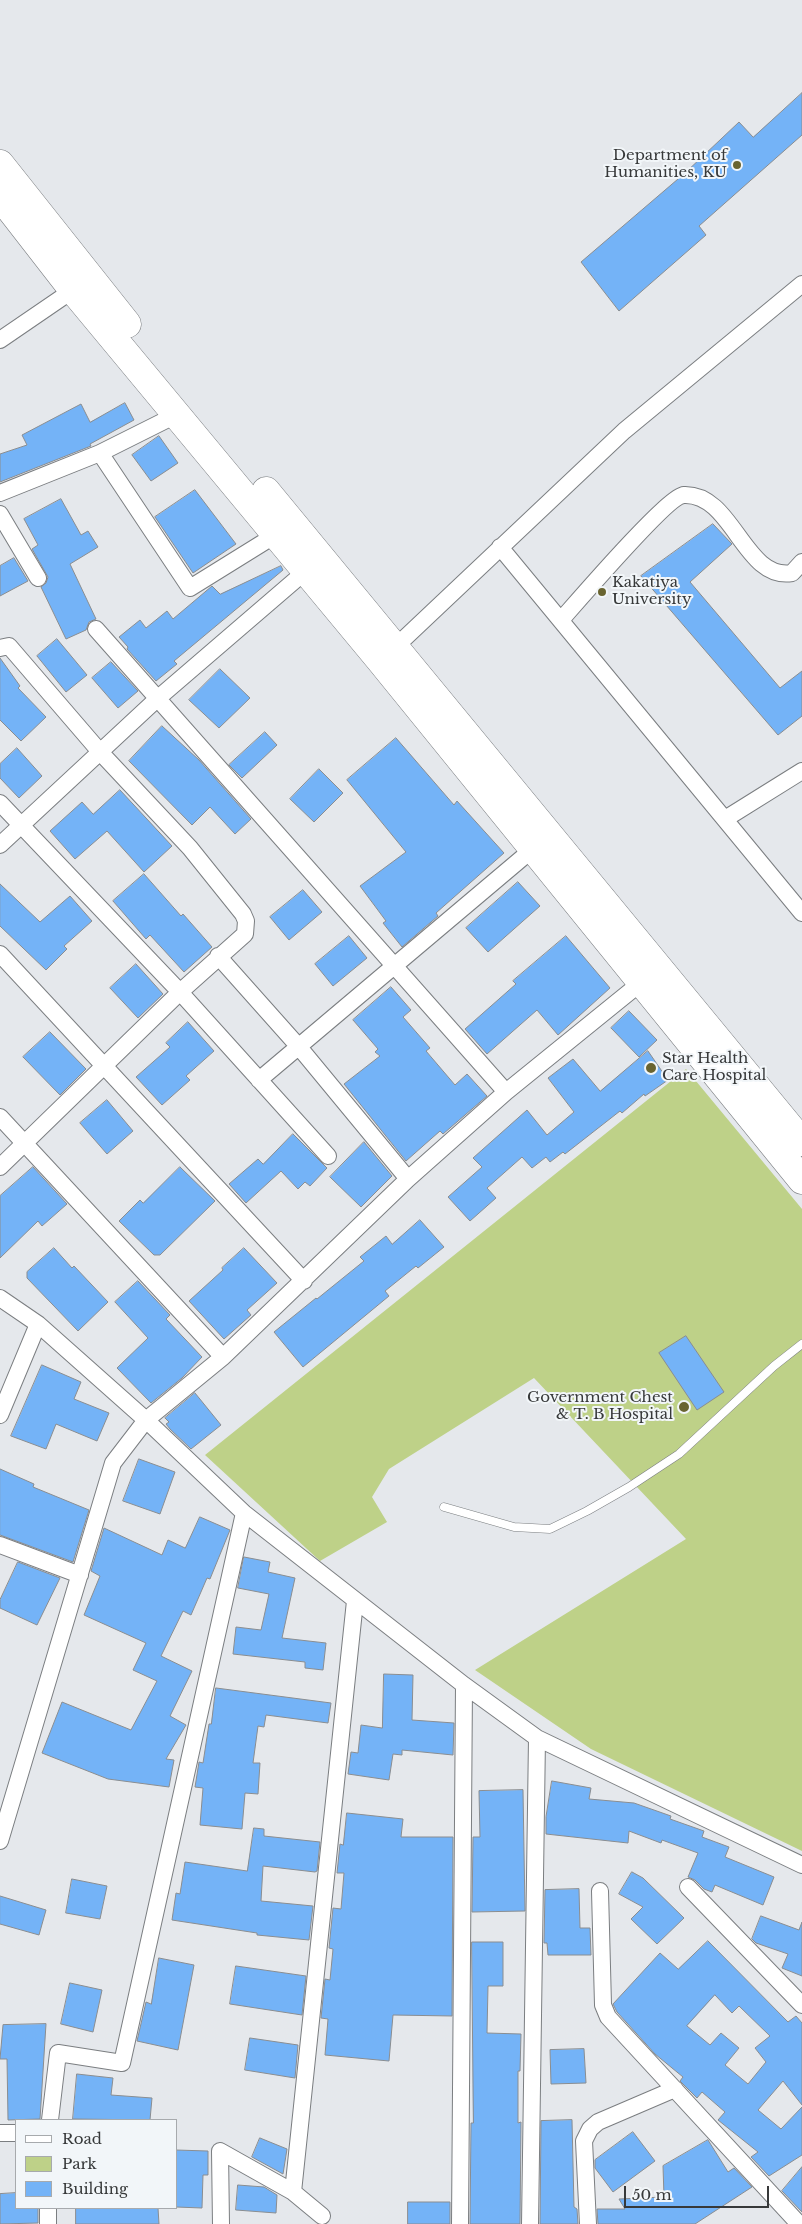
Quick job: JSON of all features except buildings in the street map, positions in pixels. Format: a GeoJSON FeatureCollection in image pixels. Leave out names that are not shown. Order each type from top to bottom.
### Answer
{"type":"FeatureCollection","features":[{"type":"Feature","properties":{"kind":"highway"},"geometry":{"type":"LineString","coordinates":[[0,164],[388,653],[534,848],[802,1180]]}},
{"type":"Feature","properties":{"kind":"highway"},"geometry":{"type":"LineString","coordinates":[[0,196],[73,290],[307,570],[388,653],[802,1142]]}},
{"type":"Feature","properties":{"kind":"street"},"geometry":{"type":"LineString","coordinates":[[388,653],[624,431],[802,284]]}},
{"type":"Feature","properties":{"kind":"street"},"geometry":{"type":"LineString","coordinates":[[0,340],[73,290]]}},
{"type":"Feature","properties":{"kind":"street"},"geometry":{"type":"LineString","coordinates":[[0,493],[100,453],[178,414]]}},
{"type":"Feature","properties":{"kind":"street"},"geometry":{"type":"LineString","coordinates":[[100,453],[190,588],[277,534]]}},
{"type":"Feature","properties":{"kind":"street"},"geometry":{"type":"LineString","coordinates":[[560,620],[656,516],[679,496],[694,495],[713,506],[765,568],[781,575],[792,573],[802,562]]}},
{"type":"Feature","properties":{"kind":"street"},"geometry":{"type":"LineString","coordinates":[[0,514],[38,578]]}},
{"type":"Feature","properties":{"kind":"street"},"geometry":{"type":"LineString","coordinates":[[500,547],[802,913]]}},
{"type":"Feature","properties":{"kind":"street"},"geometry":{"type":"LineString","coordinates":[[0,845],[157,699],[307,570]]}},
{"type":"Feature","properties":{"kind":"street"},"geometry":{"type":"LineString","coordinates":[[96,629],[506,1092]]}},
{"type":"Feature","properties":{"kind":"street"},"geometry":{"type":"LineString","coordinates":[[0,648],[9,646],[101,753],[190,848],[243,914],[246,921],[245,934],[218,956],[180,992],[0,1167]]}},
{"type":"Feature","properties":{"kind":"street"},"geometry":{"type":"LineString","coordinates":[[725,819],[802,771]]}},
{"type":"Feature","properties":{"kind":"street"},"geometry":{"type":"LineString","coordinates":[[0,803],[180,992],[328,1156]]}},
{"type":"Feature","properties":{"kind":"street"},"geometry":{"type":"LineString","coordinates":[[259,1080],[534,848]]}},
{"type":"Feature","properties":{"kind":"street"},"geometry":{"type":"LineString","coordinates":[[0,954],[304,1281]]}},
{"type":"Feature","properties":{"kind":"street"},"geometry":{"type":"LineString","coordinates":[[218,956],[299,1047],[408,1179]]}},
{"type":"Feature","properties":{"kind":"street"},"geometry":{"type":"LineString","coordinates":[[0,1841],[113,1463],[146,1420],[223,1357],[408,1179],[506,1092],[643,981]]}},
{"type":"Feature","properties":{"kind":"street"},"geometry":{"type":"LineString","coordinates":[[0,1117],[223,1357]]}},
{"type":"Feature","properties":{"kind":"street"},"geometry":{"type":"LineString","coordinates":[[0,1298],[38,1324],[146,1420],[244,1513],[355,1602],[537,1738],[802,1865]]}},
{"type":"Feature","properties":{"kind":"street"},"geometry":{"type":"LineString","coordinates":[[0,1415],[38,1324]]}},
{"type":"Feature","properties":{"kind":"street"},"geometry":{"type":"LineString","coordinates":[[50,2119],[58,2053],[122,2063],[244,1513]]}},
{"type":"Feature","properties":{"kind":"street"},"geometry":{"type":"LineString","coordinates":[[0,1545],[80,1575]]}},
{"type":"Feature","properties":{"kind":"street"},"geometry":{"type":"LineString","coordinates":[[293,2192],[355,1602]]}},
{"type":"Feature","properties":{"kind":"street"},"geometry":{"type":"LineString","coordinates":[[460,2224],[464,1685]]}},
{"type":"Feature","properties":{"kind":"street"},"geometry":{"type":"LineString","coordinates":[[530,2224],[537,1738]]}},
{"type":"Feature","properties":{"kind":"street"},"geometry":{"type":"LineString","coordinates":[[688,1887],[802,2005]]}},
{"type":"Feature","properties":{"kind":"street"},"geometry":{"type":"LineString","coordinates":[[600,1891],[603,2005],[608,2017],[799,2224]]}},
{"type":"Feature","properties":{"kind":"street"},"geometry":{"type":"LineString","coordinates":[[588,2224],[584,2141],[590,2129],[598,2122],[675,2089]]}},
{"type":"Feature","properties":{"kind":"street"},"geometry":{"type":"LineString","coordinates":[[0,2134],[15,2134]]}},
{"type":"Feature","properties":{"kind":"street"},"geometry":{"type":"LineString","coordinates":[[221,2224],[220,2151],[293,2192],[322,2216]]}},
{"type":"Feature","properties":{"kind":"street"},"geometry":{"type":"LineString","coordinates":[[48,2209],[48,2224]]}},
{"type":"Feature","properties":{"kind":"lane"},"geometry":{"type":"LineString","coordinates":[[444,1507],[514,1528],[550,1529],[587,1512],[678,1454],[774,1366],[802,1344]]}},
{"type":"Feature","properties":{"kind":"green space"},"geometry":{"type":"Polygon","coordinates":[[[686,1069],[802,1209],[802,1851],[591,1749],[475,1670],[686,1539],[534,1378],[389,1469],[372,1497],[387,1522],[320,1561],[205,1455],[686,1069]]]}},
{"type":"Feature","properties":{"kind":"place","name":"Department of Humanities, KU"},"geometry":{"type":"Point","coordinates":[737,165]}},
{"type":"Feature","properties":{"kind":"place","name":"Kakatiya University"},"geometry":{"type":"Point","coordinates":[602,592]}},
{"type":"Feature","properties":{"kind":"place","name":"Star Health Care Hospital"},"geometry":{"type":"Point","coordinates":[651,1068]}},
{"type":"Feature","properties":{"kind":"place","name":"Government Chest & T. B Hospital"},"geometry":{"type":"Point","coordinates":[684,1407]}}]}
